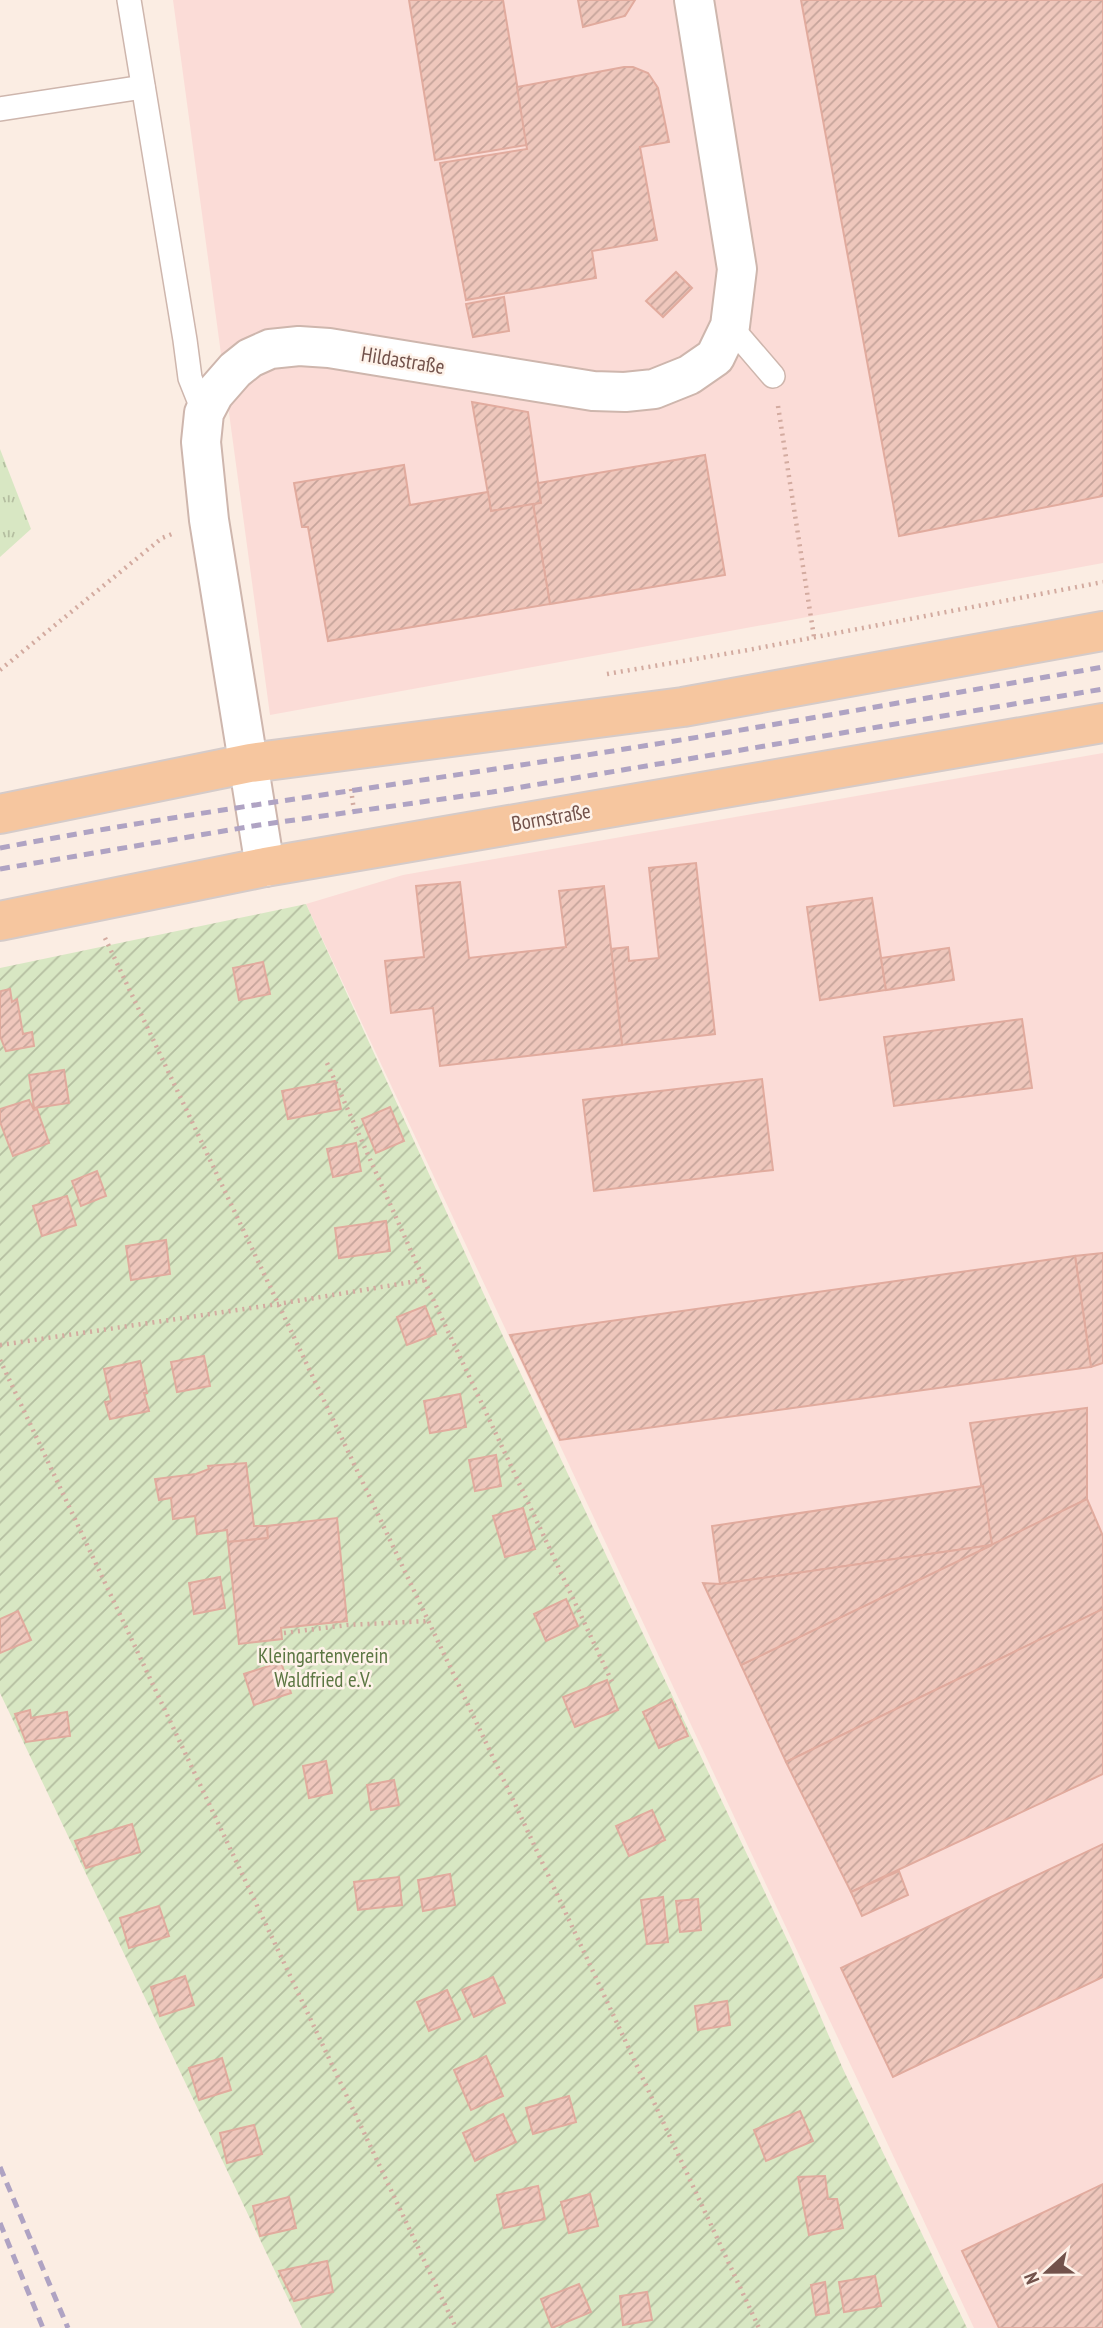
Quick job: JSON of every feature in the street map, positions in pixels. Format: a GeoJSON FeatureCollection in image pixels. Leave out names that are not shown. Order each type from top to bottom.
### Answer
{"type":"FeatureCollection","features":[{"type":"Feature","properties":{"kind":"main road"},"geometry":{"type":"LineString","coordinates":[[0,814],[250,763],[683,707],[1103,631]]}},
{"type":"Feature","properties":{"kind":"main road","name":"Bornstraße"},"geometry":{"type":"LineString","coordinates":[[0,921],[265,867],[1103,723]]}},
{"type":"Feature","properties":{"kind":"street","name":"Hildastraße"},"geometry":{"type":"LineString","coordinates":[[265,867],[209,520],[201,442],[204,413],[214,394],[234,370],[250,358],[270,349],[299,345],[593,391],[625,392],[654,389],[689,375],[715,356],[730,326],[737,269],[694,0]]}},
{"type":"Feature","properties":{"kind":"lane"},"geometry":{"type":"LineString","coordinates":[[129,0],[190,378],[204,413]]}},
{"type":"Feature","properties":{"kind":"lane"},"geometry":{"type":"LineString","coordinates":[[0,109],[144,87]]}},
{"type":"Feature","properties":{"kind":"lane"},"geometry":{"type":"LineString","coordinates":[[730,326],[774,376]]}},
{"type":"Feature","properties":{"kind":"path"},"geometry":{"type":"LineString","coordinates":[[774,376],[814,637]]}},
{"type":"Feature","properties":{"kind":"path"},"geometry":{"type":"LineString","coordinates":[[0,670],[162,538],[209,520]]}},
{"type":"Feature","properties":{"kind":"path"},"geometry":{"type":"LineString","coordinates":[[598,676],[1103,583]]}},
{"type":"Feature","properties":{"kind":"path"},"geometry":{"type":"LineString","coordinates":[[89,902],[759,2328]]}},
{"type":"Feature","properties":{"kind":"path"},"geometry":{"type":"LineString","coordinates":[[327,1063],[424,1280],[613,1684]]}},
{"type":"Feature","properties":{"kind":"path"},"geometry":{"type":"LineString","coordinates":[[0,1345],[424,1280]]}},
{"type":"Feature","properties":{"kind":"path"},"geometry":{"type":"LineString","coordinates":[[0,1360],[456,2328]]}},
{"type":"Feature","properties":{"kind":"path"},"geometry":{"type":"LineString","coordinates":[[284,1633],[347,1625],[428,1621]]}},
{"type":"Feature","properties":{"kind":"shaded area"},"geometry":{"type":"Polygon","coordinates":[[[173,0],[1103,0],[1103,563],[270,715],[173,0]]]}},
{"type":"Feature","properties":{"kind":"shaded area"},"geometry":{"type":"Polygon","coordinates":[[[1103,753],[1103,2328],[974,2328],[306,904],[403,875],[1103,753]]]}},
{"type":"Feature","properties":{"kind":"green space"},"geometry":{"type":"Polygon","coordinates":[[[0,449],[31,529],[0,557],[0,449]]]}},
{"type":"Feature","properties":{"kind":"green space","name":"Kleingartenverein Waldfried e.V."},"geometry":{"type":"Polygon","coordinates":[[[306,904],[502,1334],[792,1950],[843,2069],[967,2328],[302,2328],[0,1693],[0,968],[306,904]]]}},
{"type":"Feature","properties":{"kind":"building"},"geometry":{"type":"Polygon","coordinates":[[[409,0],[503,0],[527,145],[435,160],[409,0]]]}},
{"type":"Feature","properties":{"kind":"building"},"geometry":{"type":"Polygon","coordinates":[[[578,0],[635,0],[625,16],[583,27],[578,0]]]}},
{"type":"Feature","properties":{"kind":"building"},"geometry":{"type":"Polygon","coordinates":[[[801,0],[1103,0],[1103,496],[899,536],[801,0]]]}},
{"type":"Feature","properties":{"kind":"building"},"geometry":{"type":"Polygon","coordinates":[[[633,67],[648,73],[658,88],[669,142],[640,147],[657,240],[592,251],[596,278],[466,300],[440,163],[527,149],[517,87],[633,67]]]}},
{"type":"Feature","properties":{"kind":"building"},"geometry":{"type":"Polygon","coordinates":[[[676,272],[692,288],[663,317],[646,301],[676,272]]]}},
{"type":"Feature","properties":{"kind":"building"},"geometry":{"type":"Polygon","coordinates":[[[504,297],[509,331],[473,337],[466,304],[504,297]]]}},
{"type":"Feature","properties":{"kind":"building"},"geometry":{"type":"Polygon","coordinates":[[[472,402],[528,412],[541,503],[491,511],[472,402]]]}},
{"type":"Feature","properties":{"kind":"building"},"geometry":{"type":"Polygon","coordinates":[[[705,455],[725,575],[550,604],[533,504],[541,503],[538,483],[705,455]]]}},
{"type":"Feature","properties":{"kind":"building"},"geometry":{"type":"Polygon","coordinates":[[[404,465],[410,505],[488,492],[491,511],[533,504],[550,604],[328,641],[308,527],[302,527],[294,483],[404,465]]]}},
{"type":"Feature","properties":{"kind":"building"},"geometry":{"type":"Polygon","coordinates":[[[696,863],[715,1034],[622,1045],[611,949],[628,947],[629,961],[659,958],[649,868],[696,863]]]}},
{"type":"Feature","properties":{"kind":"building"},"geometry":{"type":"Polygon","coordinates":[[[460,882],[469,958],[566,947],[559,891],[604,886],[622,1045],[440,1066],[433,1008],[391,1013],[385,961],[424,957],[416,886],[460,882]]]}},
{"type":"Feature","properties":{"kind":"building"},"geometry":{"type":"Polygon","coordinates":[[[872,898],[886,990],[820,1000],[807,907],[872,898]]]}},
{"type":"Feature","properties":{"kind":"building"},"geometry":{"type":"Polygon","coordinates":[[[949,948],[954,980],[886,990],[881,958],[949,948]]]}},
{"type":"Feature","properties":{"kind":"building"},"geometry":{"type":"Polygon","coordinates":[[[263,962],[270,994],[239,1000],[233,968],[263,962]]]}},
{"type":"Feature","properties":{"kind":"building"},"geometry":{"type":"Polygon","coordinates":[[[10,989],[12,1002],[17,999],[23,1034],[32,1032],[34,1046],[6,1051],[0,1036],[0,996],[1,991],[10,989]]]}},
{"type":"Feature","properties":{"kind":"building"},"geometry":{"type":"Polygon","coordinates":[[[1022,1019],[1032,1088],[894,1106],[884,1037],[1022,1019]]]}},
{"type":"Feature","properties":{"kind":"building"},"geometry":{"type":"Polygon","coordinates":[[[64,1070],[69,1103],[34,1108],[29,1075],[64,1070]]]}},
{"type":"Feature","properties":{"kind":"building"},"geometry":{"type":"Polygon","coordinates":[[[762,1079],[773,1170],[594,1191],[583,1100],[762,1079]]]}},
{"type":"Feature","properties":{"kind":"building"},"geometry":{"type":"Polygon","coordinates":[[[335,1081],[341,1109],[288,1119],[282,1091],[335,1081]]]}},
{"type":"Feature","properties":{"kind":"building"},"geometry":{"type":"Polygon","coordinates":[[[29,1100],[34,1110],[37,1109],[49,1143],[13,1156],[0,1122],[0,1109],[29,1100]]]}},
{"type":"Feature","properties":{"kind":"building"},"geometry":{"type":"Polygon","coordinates":[[[390,1107],[404,1141],[376,1153],[362,1119],[390,1107]]]}},
{"type":"Feature","properties":{"kind":"building"},"geometry":{"type":"Polygon","coordinates":[[[356,1143],[361,1171],[333,1177],[327,1149],[356,1143]]]}},
{"type":"Feature","properties":{"kind":"building"},"geometry":{"type":"Polygon","coordinates":[[[97,1171],[106,1196],[81,1206],[72,1181],[97,1171]]]}},
{"type":"Feature","properties":{"kind":"building"},"geometry":{"type":"Polygon","coordinates":[[[67,1196],[76,1225],[42,1236],[33,1206],[67,1196]]]}},
{"type":"Feature","properties":{"kind":"building"},"geometry":{"type":"Polygon","coordinates":[[[386,1221],[390,1251],[339,1258],[335,1228],[386,1221]]]}},
{"type":"Feature","properties":{"kind":"building"},"geometry":{"type":"Polygon","coordinates":[[[166,1240],[170,1274],[131,1280],[126,1246],[166,1240]]]}},
{"type":"Feature","properties":{"kind":"building"},"geometry":{"type":"Polygon","coordinates":[[[1103,1253],[1103,1363],[1091,1367],[1075,1256],[1103,1253]]]}},
{"type":"Feature","properties":{"kind":"building"},"geometry":{"type":"Polygon","coordinates":[[[1075,1256],[1091,1367],[560,1440],[510,1335],[1075,1256]]]}},
{"type":"Feature","properties":{"kind":"building"},"geometry":{"type":"Polygon","coordinates":[[[425,1306],[436,1334],[407,1345],[397,1317],[425,1306]]]}},
{"type":"Feature","properties":{"kind":"building"},"geometry":{"type":"Polygon","coordinates":[[[204,1356],[210,1386],[177,1392],[171,1362],[204,1356]]]}},
{"type":"Feature","properties":{"kind":"building"},"geometry":{"type":"Polygon","coordinates":[[[140,1361],[149,1411],[110,1419],[105,1402],[111,1401],[104,1369],[140,1361]]]}},
{"type":"Feature","properties":{"kind":"building"},"geometry":{"type":"Polygon","coordinates":[[[460,1394],[466,1427],[430,1433],[424,1401],[460,1394]]]}},
{"type":"Feature","properties":{"kind":"building"},"geometry":{"type":"Polygon","coordinates":[[[1087,1408],[1087,1499],[992,1545],[970,1423],[1087,1408]]]}},
{"type":"Feature","properties":{"kind":"building"},"geometry":{"type":"Polygon","coordinates":[[[496,1455],[501,1486],[475,1491],[469,1460],[496,1455]]]}},
{"type":"Feature","properties":{"kind":"building"},"geometry":{"type":"Polygon","coordinates":[[[246,1463],[254,1526],[267,1526],[268,1538],[228,1542],[227,1530],[197,1534],[195,1516],[173,1519],[171,1498],[159,1500],[155,1479],[196,1474],[209,1469],[208,1466],[246,1463]]]}},
{"type":"Feature","properties":{"kind":"building"},"geometry":{"type":"Polygon","coordinates":[[[983,1486],[992,1545],[720,1584],[712,1526],[983,1486]]]}},
{"type":"Feature","properties":{"kind":"building"},"geometry":{"type":"Polygon","coordinates":[[[1087,1499],[1103,1536],[1103,1609],[786,1762],[741,1665],[1087,1499]]]}},
{"type":"Feature","properties":{"kind":"building"},"geometry":{"type":"Polygon","coordinates":[[[523,1508],[535,1549],[505,1557],[493,1516],[523,1508]]]}},
{"type":"Feature","properties":{"kind":"building"},"geometry":{"type":"Polygon","coordinates":[[[337,1518],[347,1621],[281,1628],[282,1639],[239,1644],[228,1542],[268,1538],[267,1526],[337,1518]]]}},
{"type":"Feature","properties":{"kind":"building"},"geometry":{"type":"Polygon","coordinates":[[[992,1545],[741,1665],[703,1583],[720,1584],[992,1545]]]}},
{"type":"Feature","properties":{"kind":"building"},"geometry":{"type":"Polygon","coordinates":[[[220,1577],[225,1608],[194,1614],[189,1583],[220,1577]]]}},
{"type":"Feature","properties":{"kind":"building"},"geometry":{"type":"Polygon","coordinates":[[[566,1599],[578,1626],[546,1641],[534,1614],[566,1599]]]}},
{"type":"Feature","properties":{"kind":"building"},"geometry":{"type":"Polygon","coordinates":[[[1103,1609],[1103,1774],[851,1892],[786,1762],[1103,1609]]]}},
{"type":"Feature","properties":{"kind":"building"},"geometry":{"type":"Polygon","coordinates":[[[18,1611],[31,1640],[0,1653],[0,1619],[18,1611]]]}},
{"type":"Feature","properties":{"kind":"building"},"geometry":{"type":"Polygon","coordinates":[[[281,1662],[291,1693],[254,1705],[244,1674],[281,1662]]]}},
{"type":"Feature","properties":{"kind":"building"},"geometry":{"type":"Polygon","coordinates":[[[607,1680],[618,1710],[575,1727],[563,1697],[607,1680]]]}},
{"type":"Feature","properties":{"kind":"building"},"geometry":{"type":"Polygon","coordinates":[[[671,1699],[688,1736],[659,1748],[643,1712],[671,1699]]]}},
{"type":"Feature","properties":{"kind":"building"},"geometry":{"type":"Polygon","coordinates":[[[30,1710],[31,1718],[67,1712],[70,1736],[26,1742],[15,1714],[30,1710]]]}},
{"type":"Feature","properties":{"kind":"building"},"geometry":{"type":"Polygon","coordinates":[[[326,1761],[332,1793],[309,1798],[303,1766],[326,1761]]]}},
{"type":"Feature","properties":{"kind":"building"},"geometry":{"type":"Polygon","coordinates":[[[394,1780],[399,1805],[371,1810],[367,1785],[394,1780]]]}},
{"type":"Feature","properties":{"kind":"building"},"geometry":{"type":"Polygon","coordinates":[[[652,1810],[665,1840],[629,1856],[616,1826],[652,1810]]]}},
{"type":"Feature","properties":{"kind":"building"},"geometry":{"type":"Polygon","coordinates":[[[132,1824],[140,1852],[86,1868],[75,1841],[132,1824]]]}},
{"type":"Feature","properties":{"kind":"building"},"geometry":{"type":"Polygon","coordinates":[[[1103,1844],[1103,1977],[893,2077],[841,1968],[1103,1844]]]}},
{"type":"Feature","properties":{"kind":"building"},"geometry":{"type":"Polygon","coordinates":[[[899,1871],[908,1895],[862,1916],[851,1892],[899,1871]]]}},
{"type":"Feature","properties":{"kind":"building"},"geometry":{"type":"Polygon","coordinates":[[[450,1874],[455,1905],[423,1911],[418,1880],[450,1874]]]}},
{"type":"Feature","properties":{"kind":"building"},"geometry":{"type":"Polygon","coordinates":[[[399,1877],[402,1905],[358,1910],[354,1882],[399,1877]]]}},
{"type":"Feature","properties":{"kind":"building"},"geometry":{"type":"Polygon","coordinates":[[[663,1897],[668,1942],[647,1944],[641,1900],[663,1897]]]}},
{"type":"Feature","properties":{"kind":"building"},"geometry":{"type":"Polygon","coordinates":[[[698,1899],[701,1930],[680,1932],[676,1901],[698,1899]]]}},
{"type":"Feature","properties":{"kind":"building"},"geometry":{"type":"Polygon","coordinates":[[[159,1906],[169,1936],[129,1948],[120,1918],[159,1906]]]}},
{"type":"Feature","properties":{"kind":"building"},"geometry":{"type":"Polygon","coordinates":[[[185,1976],[194,2005],[160,2016],[151,1987],[185,1976]]]}},
{"type":"Feature","properties":{"kind":"building"},"geometry":{"type":"Polygon","coordinates":[[[493,1977],[505,2003],[474,2017],[462,1990],[493,1977]]]}},
{"type":"Feature","properties":{"kind":"building"},"geometry":{"type":"Polygon","coordinates":[[[447,1990],[460,2019],[429,2031],[417,2002],[447,1990]]]}},
{"type":"Feature","properties":{"kind":"building"},"geometry":{"type":"Polygon","coordinates":[[[727,2001],[730,2025],[698,2030],[695,2006],[727,2001]]]}},
{"type":"Feature","properties":{"kind":"building"},"geometry":{"type":"Polygon","coordinates":[[[486,2056],[503,2096],[471,2110],[454,2070],[486,2056]]]}},
{"type":"Feature","properties":{"kind":"building"},"geometry":{"type":"Polygon","coordinates":[[[222,2058],[231,2090],[199,2100],[189,2068],[222,2058]]]}},
{"type":"Feature","properties":{"kind":"building"},"geometry":{"type":"Polygon","coordinates":[[[569,2096],[576,2122],[533,2134],[526,2108],[569,2096]]]}},
{"type":"Feature","properties":{"kind":"building"},"geometry":{"type":"Polygon","coordinates":[[[800,2111],[813,2141],[766,2161],[754,2130],[800,2111]]]}},
{"type":"Feature","properties":{"kind":"building"},"geometry":{"type":"Polygon","coordinates":[[[503,2114],[516,2142],[475,2161],[463,2133],[503,2114]]]}},
{"type":"Feature","properties":{"kind":"building"},"geometry":{"type":"Polygon","coordinates":[[[254,2125],[262,2154],[227,2163],[220,2133],[254,2125]]]}},
{"type":"Feature","properties":{"kind":"building"},"geometry":{"type":"Polygon","coordinates":[[[825,2176],[828,2199],[837,2199],[843,2228],[809,2235],[798,2177],[825,2176]]]}},
{"type":"Feature","properties":{"kind":"building"},"geometry":{"type":"Polygon","coordinates":[[[1103,2184],[1103,2328],[999,2328],[962,2251],[1103,2184]]]}},
{"type":"Feature","properties":{"kind":"building"},"geometry":{"type":"Polygon","coordinates":[[[538,2186],[545,2219],[504,2228],[497,2195],[538,2186]]]}},
{"type":"Feature","properties":{"kind":"building"},"geometry":{"type":"Polygon","coordinates":[[[590,2194],[598,2226],[569,2233],[561,2202],[590,2194]]]}},
{"type":"Feature","properties":{"kind":"building"},"geometry":{"type":"Polygon","coordinates":[[[289,2197],[296,2228],[260,2236],[253,2206],[289,2197]]]}},
{"type":"Feature","properties":{"kind":"building"},"geometry":{"type":"Polygon","coordinates":[[[327,2261],[333,2292],[294,2301],[279,2271],[327,2261]]]}},
{"type":"Feature","properties":{"kind":"building"},"geometry":{"type":"Polygon","coordinates":[[[875,2276],[881,2306],[844,2312],[839,2282],[875,2276]]]}},
{"type":"Feature","properties":{"kind":"building"},"geometry":{"type":"Polygon","coordinates":[[[825,2282],[829,2313],[816,2315],[811,2285],[825,2282]]]}},
{"type":"Feature","properties":{"kind":"building"},"geometry":{"type":"Polygon","coordinates":[[[579,2284],[591,2312],[552,2328],[541,2299],[579,2284]]]}},
{"type":"Feature","properties":{"kind":"building"},"geometry":{"type":"Polygon","coordinates":[[[647,2292],[652,2320],[623,2325],[620,2296],[647,2292]]]}},
{"type":"Feature","properties":{"kind":"railway"},"geometry":{"type":"LineString","coordinates":[[0,848],[195,814],[667,742],[1103,667]]}},
{"type":"Feature","properties":{"kind":"railway"},"geometry":{"type":"LineString","coordinates":[[0,869],[259,825],[492,792],[1103,689]]}},
{"type":"Feature","properties":{"kind":"railway"},"geometry":{"type":"LineString","coordinates":[[0,2167],[68,2328]]}},
{"type":"Feature","properties":{"kind":"railway"},"geometry":{"type":"LineString","coordinates":[[0,2223],[43,2328]]}}]}
